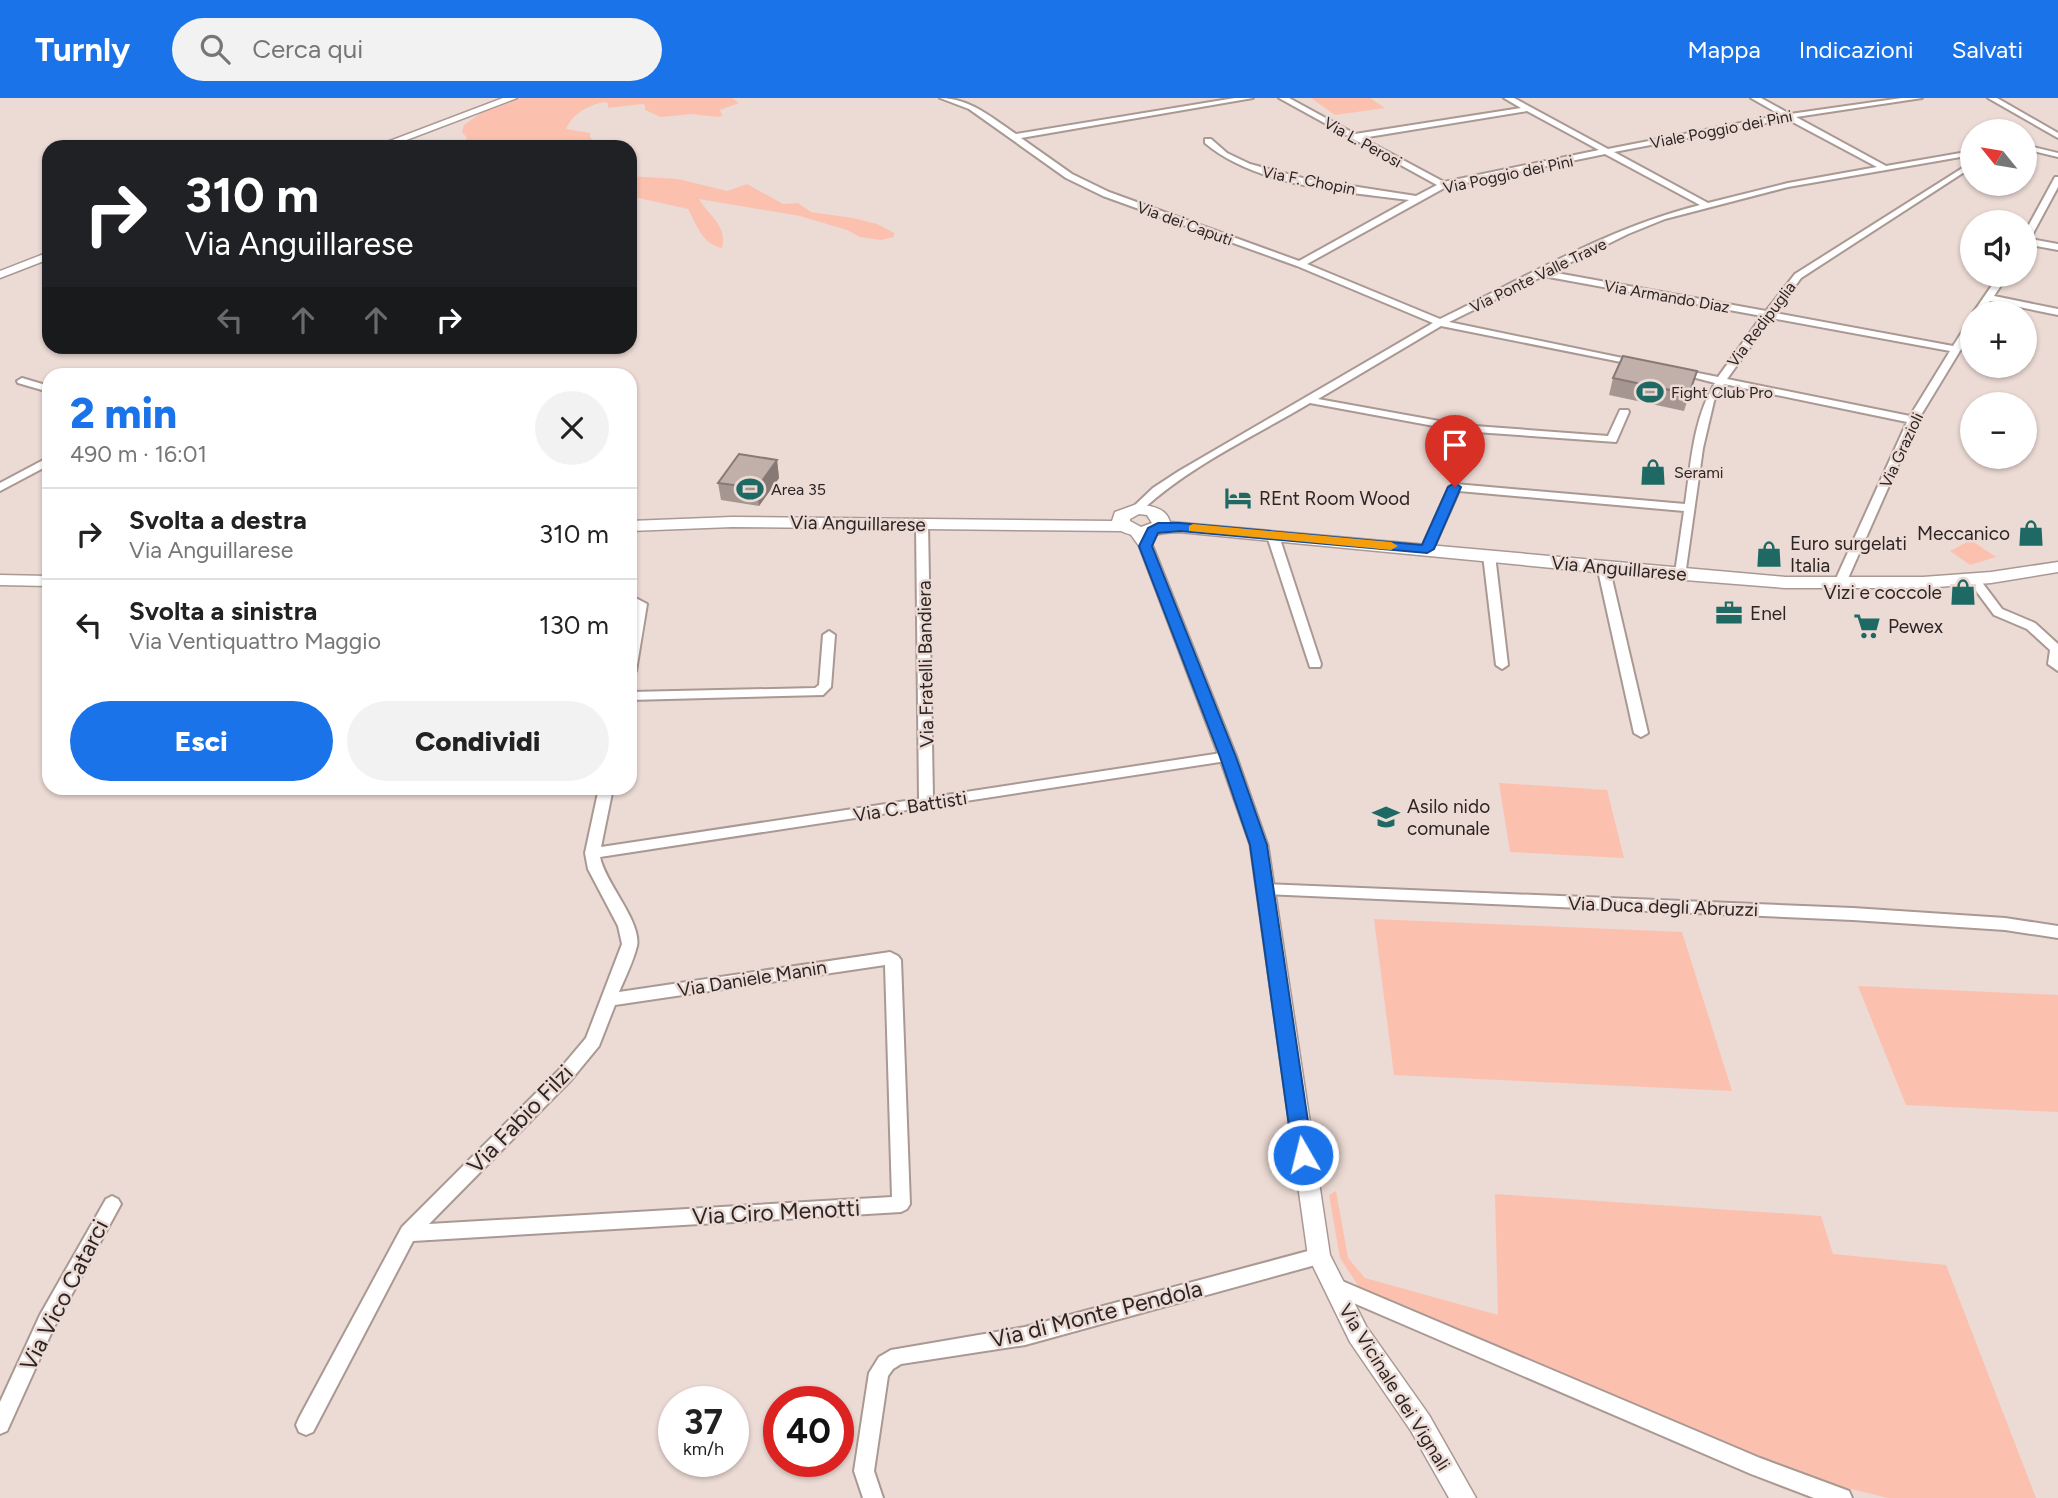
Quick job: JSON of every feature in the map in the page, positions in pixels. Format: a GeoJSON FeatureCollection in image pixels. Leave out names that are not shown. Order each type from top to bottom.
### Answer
{"type":"FeatureCollection","features":[{"type":"Feature","properties":{"kind":"main road","name":"Via Anguillarese"},"geometry":{"type":"LineString","coordinates":[[637,526],[732,522],[1085,526],[1144,521],[1180,527],[1681,573],[1840,583],[1974,580],[2058,567]]}},
{"type":"Feature","properties":{"kind":"main road"},"geometry":{"type":"LineString","coordinates":[[0,580],[42,581]]}},
{"type":"Feature","properties":{"kind":"street"},"geometry":{"type":"LineString","coordinates":[[398,140],[512,98]]}},
{"type":"Feature","properties":{"kind":"street","name":"Via dei Caputi"},"geometry":{"type":"LineString","coordinates":[[944,98],[972,107],[1069,176],[1106,194],[1300,264],[1440,323],[1644,365]]}},
{"type":"Feature","properties":{"kind":"street"},"geometry":{"type":"LineString","coordinates":[[1014,137],[1249,98]]}},
{"type":"Feature","properties":{"kind":"street","name":"Via L. Perosi"},"geometry":{"type":"LineString","coordinates":[[1283,98],[1443,185]]}},
{"type":"Feature","properties":{"kind":"street"},"geometry":{"type":"LineString","coordinates":[[1508,98],[1706,205]]}},
{"type":"Feature","properties":{"kind":"street"},"geometry":{"type":"LineString","coordinates":[[1755,98],[1883,167]]}},
{"type":"Feature","properties":{"kind":"street","name":"Viale Poggio dei Pini"},"geometry":{"type":"LineString","coordinates":[[1608,152],[1876,100],[1918,98]]}},
{"type":"Feature","properties":{"kind":"street"},"geometry":{"type":"LineString","coordinates":[[1992,98],[2058,136]]}},
{"type":"Feature","properties":{"kind":"street"},"geometry":{"type":"LineString","coordinates":[[1353,136],[1528,109]]}},
{"type":"Feature","properties":{"kind":"street","name":"Via F. Chopin"},"geometry":{"type":"LineString","coordinates":[[1208,141],[1214,148],[1254,170],[1418,199]]}},
{"type":"Feature","properties":{"kind":"street"},"geometry":{"type":"LineString","coordinates":[[2037,146],[2058,144]]}},
{"type":"Feature","properties":{"kind":"street"},"geometry":{"type":"LineString","coordinates":[[2042,146],[2058,155]]}},
{"type":"Feature","properties":{"kind":"street"},"geometry":{"type":"LineString","coordinates":[[2037,150],[2058,155]]}},
{"type":"Feature","properties":{"kind":"street","name":"Via Poggio dei Pini"},"geometry":{"type":"LineString","coordinates":[[1300,264],[1443,185],[1608,152]]}},
{"type":"Feature","properties":{"kind":"street","name":"Via Ponte Valle Trave"},"geometry":{"type":"LineString","coordinates":[[1144,521],[1182,473],[1440,323],[1625,232],[1706,205],[1788,184],[1960,155]]}},
{"type":"Feature","properties":{"kind":"street","name":"Via Redipuglia"},"geometry":{"type":"LineString","coordinates":[[1681,573],[1698,448],[1709,401],[1766,314],[1798,275],[1960,171]]}},
{"type":"Feature","properties":{"kind":"street"},"geometry":{"type":"LineString","coordinates":[[2037,224],[2047,210],[2058,181]]}},
{"type":"Feature","properties":{"kind":"street"},"geometry":{"type":"LineString","coordinates":[[2037,243],[2058,247]]}},
{"type":"Feature","properties":{"kind":"street"},"geometry":{"type":"LineString","coordinates":[[0,275],[42,258]]}},
{"type":"Feature","properties":{"kind":"street","name":"Via Armando Diaz"},"geometry":{"type":"LineString","coordinates":[[1544,273],[1955,349]]}},
{"type":"Feature","properties":{"kind":"street"},"geometry":{"type":"LineString","coordinates":[[1986,301],[1995,287]]}},
{"type":"Feature","properties":{"kind":"street"},"geometry":{"type":"LineString","coordinates":[[1988,298],[2058,312]]}},
{"type":"Feature","properties":{"kind":"street","name":"Via Grazioli"},"geometry":{"type":"LineString","coordinates":[[1840,583],[1913,420],[1960,341]]}},
{"type":"Feature","properties":{"kind":"street"},"geometry":{"type":"LineString","coordinates":[[1670,370],[1913,420]]}},
{"type":"Feature","properties":{"kind":"street"},"geometry":{"type":"LineString","coordinates":[[22,381],[42,387]]}},
{"type":"Feature","properties":{"kind":"street"},"geometry":{"type":"LineString","coordinates":[[1308,400],[1461,428],[1612,440],[1624,412]]}},
{"type":"Feature","properties":{"kind":"street"},"geometry":{"type":"LineString","coordinates":[[0,488],[42,464]]}},
{"type":"Feature","properties":{"kind":"street"},"geometry":{"type":"LineString","coordinates":[[1427,549],[1455,487],[1690,508]]}},
{"type":"Feature","properties":{"kind":"street","name":"Via Vicinale dei Vignali"},"geometry":{"type":"LineString","coordinates":[[1144,521],[1259,845],[1319,1255],[1358,1334],[1420,1423],[1463,1498]]}},
{"type":"Feature","properties":{"kind":"street","name":"Via Fratelli Bandiera"},"geometry":{"type":"LineString","coordinates":[[922,524],[926,803]]}},
{"type":"Feature","properties":{"kind":"street"},"geometry":{"type":"LineString","coordinates":[[1273,536],[1315,664]]}},
{"type":"Feature","properties":{"kind":"street"},"geometry":{"type":"LineString","coordinates":[[1489,555],[1502,665]]}},
{"type":"Feature","properties":{"kind":"street"},"geometry":{"type":"LineString","coordinates":[[1603,566],[1641,733]]}},
{"type":"Feature","properties":{"kind":"street"},"geometry":{"type":"LineString","coordinates":[[1974,580],[1998,612],[2031,626],[2056,649],[2054,664],[2058,667]]}},
{"type":"Feature","properties":{"kind":"street"},"geometry":{"type":"LineString","coordinates":[[637,602],[641,604],[637,628]]}},
{"type":"Feature","properties":{"kind":"street"},"geometry":{"type":"LineString","coordinates":[[637,696],[818,692],[825,687],[829,635]]}},
{"type":"Feature","properties":{"kind":"street","name":"Via C. Battisti"},"geometry":{"type":"LineString","coordinates":[[592,853],[1228,757]]}},
{"type":"Feature","properties":{"kind":"street"},"geometry":{"type":"LineString","coordinates":[[592,853],[604,795]]}},
{"type":"Feature","properties":{"kind":"street","name":"Via Fabio Filzi"},"geometry":{"type":"LineString","coordinates":[[306,1425],[408,1233],[565,1075],[593,1041],[630,944],[626,926],[595,869],[592,853]]}},
{"type":"Feature","properties":{"kind":"street","name":"Via Duca degli Abruzzi"},"geometry":{"type":"LineString","coordinates":[[1266,889],[1853,914],[2005,924],[2058,932]]}},
{"type":"Feature","properties":{"kind":"street","name":"Via Daniele Manin"},"geometry":{"type":"LineString","coordinates":[[610,1000],[887,958],[893,960]]}},
{"type":"Feature","properties":{"kind":"street","name":"Via Ciro Menotti"},"geometry":{"type":"LineString","coordinates":[[408,1233],[901,1204],[893,960]]}},
{"type":"Feature","properties":{"kind":"street","name":"Via Vico Catarci"},"geometry":{"type":"LineString","coordinates":[[0,1424],[47,1321],[112,1204]]}},
{"type":"Feature","properties":{"kind":"street","name":"Via di Monte Pendola"},"geometry":{"type":"LineString","coordinates":[[873,1498],[864,1471],[879,1373],[886,1363],[898,1356],[1025,1336],[1319,1255]]}},
{"type":"Feature","properties":{"kind":"street"},"geometry":{"type":"LineString","coordinates":[[1335,1286],[1758,1467],[1842,1498]]}},
{"type":"Feature","properties":{"kind":"shaded area"},"geometry":{"type":"Polygon","coordinates":[[[521,98],[732,98],[739,103],[720,110],[722,116],[718,117],[692,114],[661,117],[645,110],[645,105],[642,104],[608,108],[608,103],[603,102],[582,111],[566,129],[590,133],[593,140],[465,140],[467,138],[462,132],[464,125],[481,113],[521,98]]]}},
{"type":"Feature","properties":{"kind":"shaded area"},"geometry":{"type":"Polygon","coordinates":[[[1311,98],[1370,98],[1385,108],[1335,115],[1311,98]]]}},
{"type":"Feature","properties":{"kind":"shaded area"},"geometry":{"type":"Polygon","coordinates":[[[637,176],[678,179],[727,191],[747,184],[783,204],[798,203],[811,212],[877,224],[894,233],[894,237],[881,240],[860,237],[847,230],[800,216],[699,199],[720,227],[722,248],[705,238],[688,209],[637,198],[637,176]]]}},
{"type":"Feature","properties":{"kind":"shaded area"},"geometry":{"type":"Polygon","coordinates":[[[1971,540],[1996,557],[1970,565],[1950,551],[1971,540]]]}},
{"type":"Feature","properties":{"kind":"shaded area"},"geometry":{"type":"Polygon","coordinates":[[[1499,783],[1607,790],[1624,858],[1510,852],[1499,783]]]}},
{"type":"Feature","properties":{"kind":"shaded area"},"geometry":{"type":"Polygon","coordinates":[[[1374,919],[1682,932],[1732,1091],[1394,1075],[1374,919]]]}},
{"type":"Feature","properties":{"kind":"shaded area"},"geometry":{"type":"Polygon","coordinates":[[[1858,986],[2058,995],[2058,1112],[1906,1105],[1858,986]]]}},
{"type":"Feature","properties":{"kind":"shaded area"},"geometry":{"type":"Polygon","coordinates":[[[1336,1191],[1348,1258],[1365,1278],[1498,1315],[1495,1194],[1821,1216],[1833,1254],[1946,1265],[2036,1498],[1888,1498],[1814,1480],[1363,1293],[1340,1258],[1329,1195],[1336,1191]]]}},
{"type":"Feature","properties":{"kind":"building"},"geometry":{"type":"Polygon","coordinates":[[[1623,356],[1697,371],[1689,394],[1613,378],[1623,356]]]}},
{"type":"Feature","properties":{"kind":"building"},"geometry":{"type":"Polygon","coordinates":[[[739,454],[777,460],[757,488],[718,483],[739,454]]]}},
{"type":"Feature","properties":{"kind":"slow traffic"},"geometry":{"type":"LineString","coordinates":[[1193,528],[1391,546]]}},
{"type":"Feature","properties":{"kind":"place","name":"Fight Club Pro"},"geometry":{"type":"Point","coordinates":[1650,392]}},
{"type":"Feature","properties":{"kind":"place","name":"Serami"},"geometry":{"type":"Point","coordinates":[1653,472]}},
{"type":"Feature","properties":{"kind":"place","name":"Area 35"},"geometry":{"type":"Point","coordinates":[750,489]}},
{"type":"Feature","properties":{"kind":"place","name":"REnt Room Wood"},"geometry":{"type":"Point","coordinates":[1238,498]}},
{"type":"Feature","properties":{"kind":"place","name":"Meccanico"},"geometry":{"type":"Point","coordinates":[2031,533]}},
{"type":"Feature","properties":{"kind":"place","name":"Euro surgelati Italia"},"geometry":{"type":"Point","coordinates":[1769,554]}},
{"type":"Feature","properties":{"kind":"place","name":"Vizi e coccole"},"geometry":{"type":"Point","coordinates":[1963,592]}},
{"type":"Feature","properties":{"kind":"place","name":"Enel"},"geometry":{"type":"Point","coordinates":[1729,613]}},
{"type":"Feature","properties":{"kind":"place","name":"Pewex"},"geometry":{"type":"Point","coordinates":[1867,626]}},
{"type":"Feature","properties":{"kind":"place","name":"Asilo nido comunale"},"geometry":{"type":"Point","coordinates":[1386,817]}},
{"type":"Feature","properties":{"kind":"route"},"geometry":{"type":"LineString","coordinates":[[1303,1155],[1259,845],[1228,757],[1147,555],[1146,546],[1149,535],[1158,527],[1180,527],[1427,549],[1455,487]]}}]}
